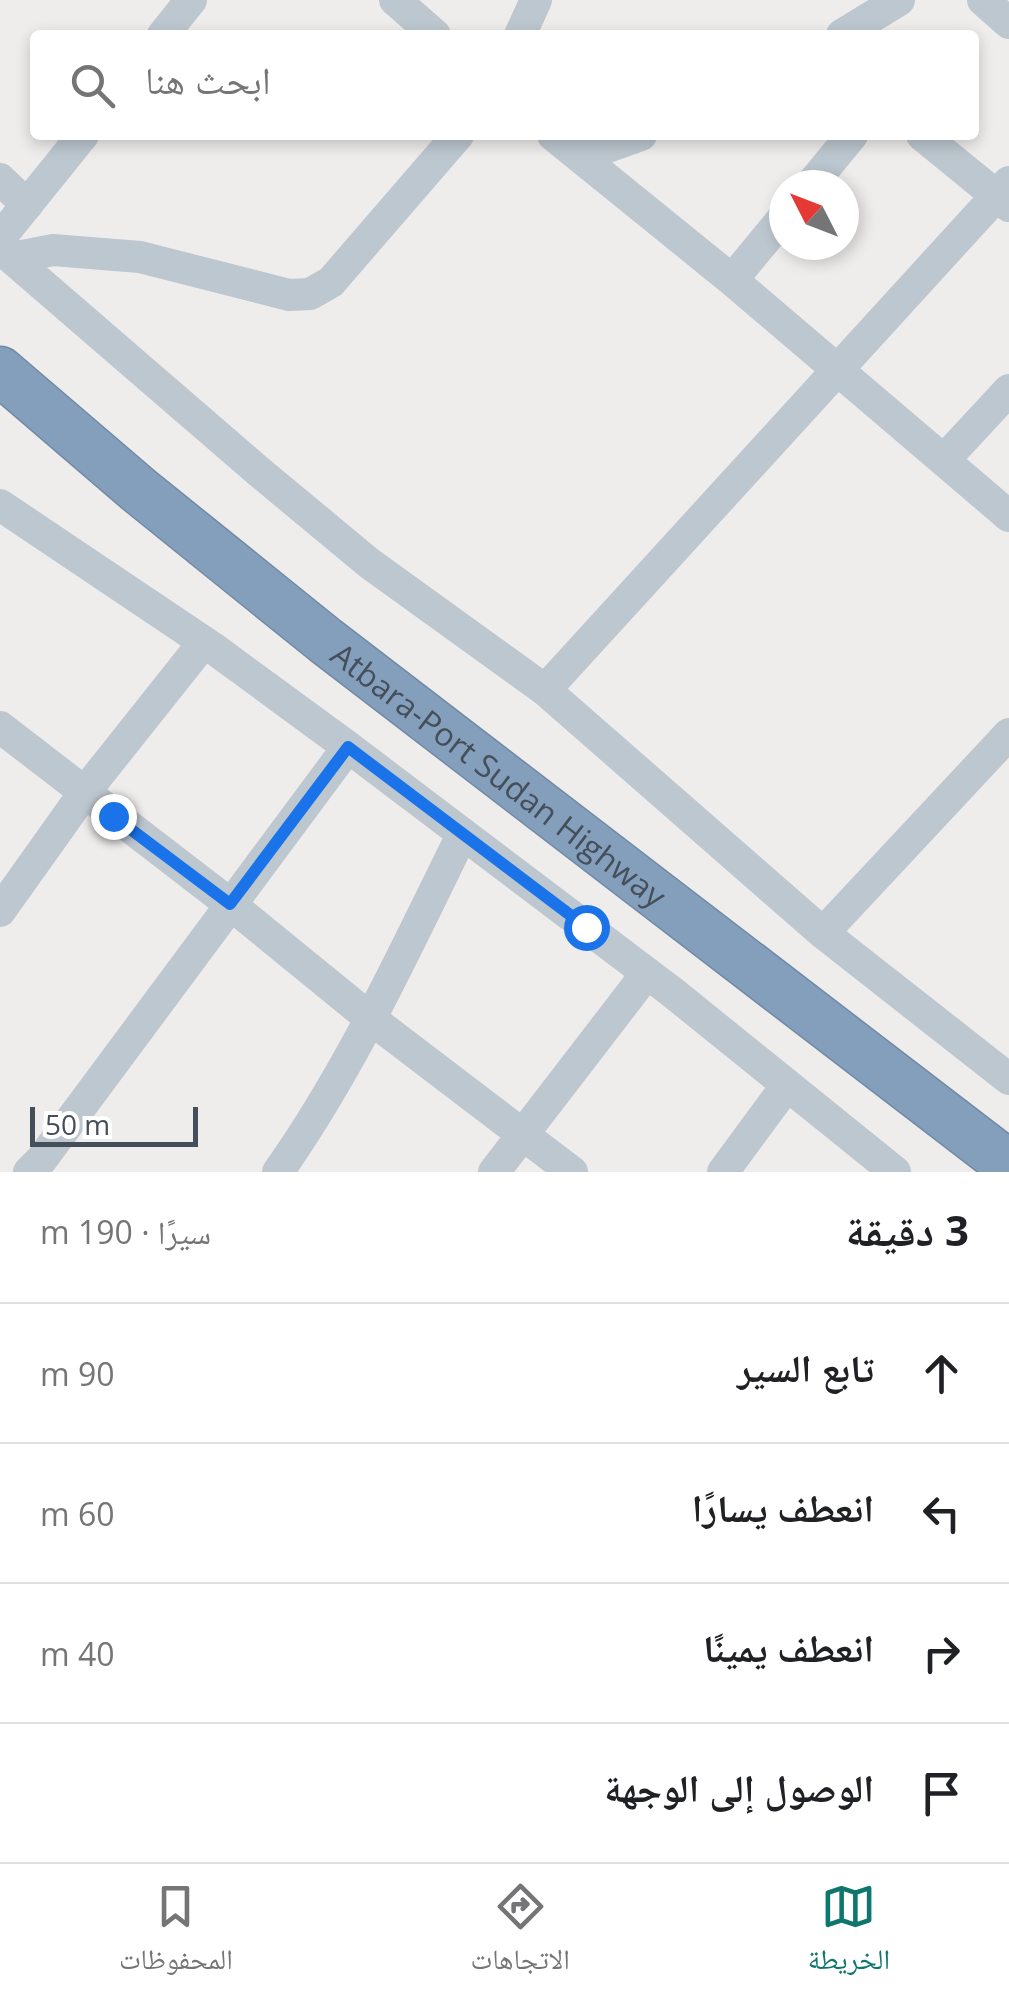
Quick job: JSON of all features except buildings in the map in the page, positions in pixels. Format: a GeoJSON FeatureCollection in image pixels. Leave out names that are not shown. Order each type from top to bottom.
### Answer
{"type":"FeatureCollection","features":[{"type":"Feature","properties":{"kind":"highway","name":"Atbara-Port Sudan Highway"},"geometry":{"type":"LineString","coordinates":[[0,371],[140,491],[326,641],[1009,1164]]}},
{"type":"Feature","properties":{"kind":"street"},"geometry":{"type":"LineString","coordinates":[[167,30],[191,0]]}},
{"type":"Feature","properties":{"kind":"street"},"geometry":{"type":"LineString","coordinates":[[395,0],[429,30]]}},
{"type":"Feature","properties":{"kind":"street"},"geometry":{"type":"LineString","coordinates":[[522,30],[536,0]]}},
{"type":"Feature","properties":{"kind":"street"},"geometry":{"type":"LineString","coordinates":[[850,30],[899,0]]}},
{"type":"Feature","properties":{"kind":"street"},"geometry":{"type":"LineString","coordinates":[[983,0],[1009,23]]}},
{"type":"Feature","properties":{"kind":"street"},"geometry":{"type":"LineString","coordinates":[[4,248],[27,205],[79,140]]}},
{"type":"Feature","properties":{"kind":"street"},"geometry":{"type":"LineString","coordinates":[[4,248],[140,258],[289,295],[310,294],[331,282],[454,140]]}},
{"type":"Feature","properties":{"kind":"street"},"geometry":{"type":"LineString","coordinates":[[559,140],[732,280],[1009,516]]}},
{"type":"Feature","properties":{"kind":"street"},"geometry":{"type":"LineString","coordinates":[[580,157],[628,140]]}},
{"type":"Feature","properties":{"kind":"street"},"geometry":{"type":"LineString","coordinates":[[823,170],[848,140]]}},
{"type":"Feature","properties":{"kind":"street"},"geometry":{"type":"LineString","coordinates":[[545,690],[837,368],[1005,194],[929,140]]}},
{"type":"Feature","properties":{"kind":"street"},"geometry":{"type":"LineString","coordinates":[[0,178],[27,205]]}},
{"type":"Feature","properties":{"kind":"street"},"geometry":{"type":"LineString","coordinates":[[732,280],[769,235]]}},
{"type":"Feature","properties":{"kind":"street"},"geometry":{"type":"LineString","coordinates":[[4,248],[256,470],[369,562],[545,690],[823,933],[1009,1080]]}},
{"type":"Feature","properties":{"kind":"street"},"geometry":{"type":"LineString","coordinates":[[944,460],[1009,390]]}},
{"type":"Feature","properties":{"kind":"street"},"geometry":{"type":"LineString","coordinates":[[0,505],[204,642],[348,747],[648,974],[888,1170]]}},
{"type":"Feature","properties":{"kind":"street"},"geometry":{"type":"LineString","coordinates":[[0,912],[84,794],[204,642]]}},
{"type":"Feature","properties":{"kind":"street"},"geometry":{"type":"LineString","coordinates":[[0,727],[572,1172]]}},
{"type":"Feature","properties":{"kind":"street"},"geometry":{"type":"LineString","coordinates":[[823,933],[1009,734]]}},
{"type":"Feature","properties":{"kind":"street"},"geometry":{"type":"LineString","coordinates":[[29,1172],[348,747]]}},
{"type":"Feature","properties":{"kind":"street"},"geometry":{"type":"LineString","coordinates":[[278,1172],[312,1123],[371,1019],[462,834]]}},
{"type":"Feature","properties":{"kind":"street"},"geometry":{"type":"LineString","coordinates":[[494,1172],[648,974]]}},
{"type":"Feature","properties":{"kind":"street"},"geometry":{"type":"LineString","coordinates":[[723,1172],[787,1085]]}},
{"type":"Feature","properties":{"kind":"route"},"geometry":{"type":"LineString","coordinates":[[113,816],[230,904],[348,747],[586,927]]}}]}
